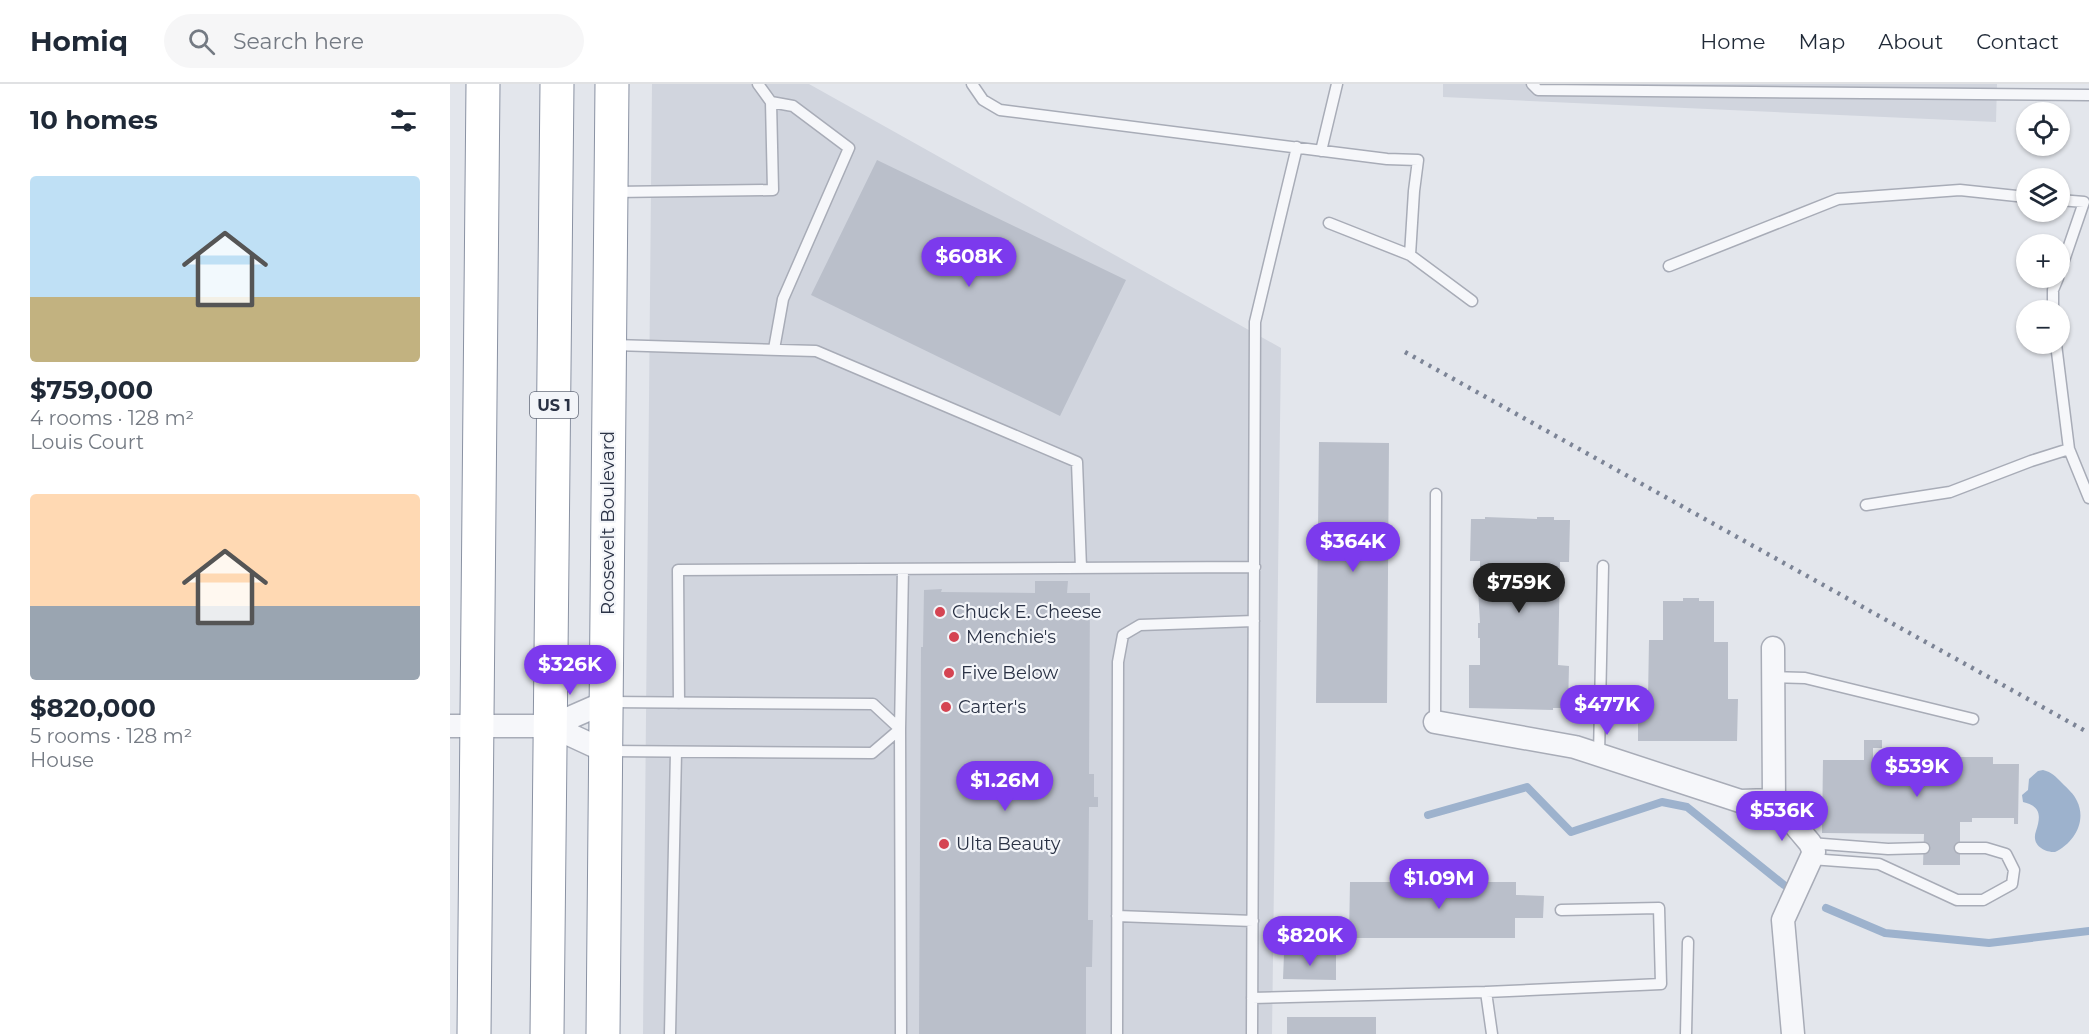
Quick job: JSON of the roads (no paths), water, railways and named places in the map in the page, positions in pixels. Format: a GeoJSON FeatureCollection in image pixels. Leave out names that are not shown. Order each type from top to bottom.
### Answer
{"type":"FeatureCollection","features":[{"type":"Feature","properties":{"kind":"highway"},"geometry":{"type":"LineString","coordinates":[[474,1034],[475,890],[463,726],[483,84]]}},
{"type":"Feature","properties":{"kind":"highway","name":"US 1"},"geometry":{"type":"LineString","coordinates":[[547,1034],[557,84]]}},
{"type":"Feature","properties":{"kind":"highway","name":"Roosevelt Boulevard"},"geometry":{"type":"LineString","coordinates":[[603,1034],[612,84]]}},
{"type":"Feature","properties":{"kind":"highway"},"geometry":{"type":"LineString","coordinates":[[450,994],[475,890]]}},
{"type":"Feature","properties":{"kind":"street"},"geometry":{"type":"LineString","coordinates":[[1773,648],[1774,800],[1810,851],[1784,920],[1793,1034]]}},
{"type":"Feature","properties":{"kind":"street"},"geometry":{"type":"LineString","coordinates":[[463,726],[551,726],[606,702]]}},
{"type":"Feature","properties":{"kind":"street"},"geometry":{"type":"LineString","coordinates":[[1435,722],[1575,747],[1740,801],[1774,800]]}},
{"type":"Feature","properties":{"kind":"street"},"geometry":{"type":"LineString","coordinates":[[551,726],[605,751]]}},
{"type":"Feature","properties":{"kind":"lane"},"geometry":{"type":"LineString","coordinates":[[611,192],[773,190],[771,102],[758,84]]}},
{"type":"Feature","properties":{"kind":"lane"},"geometry":{"type":"LineString","coordinates":[[960,84],[972,84],[983,100],[1000,110],[1387,159],[1418,160],[1410,255]]}},
{"type":"Feature","properties":{"kind":"lane"},"geometry":{"type":"LineString","coordinates":[[1321,151],[1336,84]]}},
{"type":"Feature","properties":{"kind":"lane"},"geometry":{"type":"LineString","coordinates":[[1532,84],[1538,90],[1564,87],[1942,89],[2089,95]]}},
{"type":"Feature","properties":{"kind":"lane"},"geometry":{"type":"LineString","coordinates":[[771,102],[793,106],[849,148],[783,299],[774,349]]}},
{"type":"Feature","properties":{"kind":"lane"},"geometry":{"type":"LineString","coordinates":[[1252,1034],[1255,322],[1297,147]]}},
{"type":"Feature","properties":{"kind":"lane"},"geometry":{"type":"LineString","coordinates":[[1669,266],[1838,200],[1960,190],[2016,196]]}},
{"type":"Feature","properties":{"kind":"lane"},"geometry":{"type":"LineString","coordinates":[[2070,201],[2084,202],[2070,243]]}},
{"type":"Feature","properties":{"kind":"lane"},"geometry":{"type":"LineString","coordinates":[[1329,223],[1410,255],[1472,301]]}},
{"type":"Feature","properties":{"kind":"lane"},"geometry":{"type":"LineString","coordinates":[[609,345],[816,351],[1077,462],[1081,568]]}},
{"type":"Feature","properties":{"kind":"lane"},"geometry":{"type":"LineString","coordinates":[[2056,354],[2069,449],[2089,498]]}},
{"type":"Feature","properties":{"kind":"lane"},"geometry":{"type":"LineString","coordinates":[[1866,505],[1950,492],[2069,449]]}},
{"type":"Feature","properties":{"kind":"lane"},"geometry":{"type":"LineString","coordinates":[[1435,722],[1436,494]]}},
{"type":"Feature","properties":{"kind":"lane"},"geometry":{"type":"LineString","coordinates":[[1599,755],[1603,566]]}},
{"type":"Feature","properties":{"kind":"lane"},"geometry":{"type":"LineString","coordinates":[[679,703],[678,570],[1255,567]]}},
{"type":"Feature","properties":{"kind":"lane"},"geometry":{"type":"LineString","coordinates":[[901,1034],[900,729],[903,569]]}},
{"type":"Feature","properties":{"kind":"lane"},"geometry":{"type":"LineString","coordinates":[[1117,1034],[1118,662],[1123,635],[1140,625],[1254,621]]}},
{"type":"Feature","properties":{"kind":"lane"},"geometry":{"type":"LineString","coordinates":[[1773,677],[1805,678],[1973,719]]}},
{"type":"Feature","properties":{"kind":"lane"},"geometry":{"type":"LineString","coordinates":[[606,702],[873,704],[900,729]]}},
{"type":"Feature","properties":{"kind":"lane"},"geometry":{"type":"LineString","coordinates":[[605,751],[872,753],[900,729]]}},
{"type":"Feature","properties":{"kind":"lane"},"geometry":{"type":"LineString","coordinates":[[670,1034],[676,752]]}},
{"type":"Feature","properties":{"kind":"lane"},"geometry":{"type":"LineString","coordinates":[[1810,851],[1924,848]]}},
{"type":"Feature","properties":{"kind":"lane"},"geometry":{"type":"LineString","coordinates":[[1810,851],[1879,864],[1957,900],[1983,900],[2012,885],[2014,870],[2006,854],[1986,848],[1960,848]]}},
{"type":"Feature","properties":{"kind":"lane"},"geometry":{"type":"LineString","coordinates":[[1252,998],[1486,992],[1661,984],[1659,908],[1561,910]]}},
{"type":"Feature","properties":{"kind":"lane"},"geometry":{"type":"LineString","coordinates":[[1117,916],[1252,921]]}},
{"type":"Feature","properties":{"kind":"lane"},"geometry":{"type":"LineString","coordinates":[[1686,1034],[1688,942]]}},
{"type":"Feature","properties":{"kind":"lane"},"geometry":{"type":"LineString","coordinates":[[1486,992],[1492,1034]]}},
{"type":"Feature","properties":{"kind":"water"},"geometry":{"type":"Polygon","coordinates":[[[2043,770],[2054,775],[2069,789],[2080,809],[2077,831],[2068,843],[2055,852],[2047,851],[2037,844],[2035,836],[2039,821],[2038,812],[2033,806],[2023,802],[2022,795],[2028,790],[2029,779],[2038,771],[2043,770]]]}},
{"type":"Feature","properties":{"kind":"waterway"},"geometry":{"type":"LineString","coordinates":[[1428,815],[1527,787],[1571,832],[1662,802],[1687,807],[1784,885]]}},
{"type":"Feature","properties":{"kind":"waterway"},"geometry":{"type":"LineString","coordinates":[[1826,908],[1885,933],[1989,943],[2089,931]]}},
{"type":"Feature","properties":{"kind":"railway"},"geometry":{"type":"LineString","coordinates":[[1405,352],[2089,733]]}},
{"type":"Feature","properties":{"kind":"place","name":"Chuck E. Cheese"},"geometry":{"type":"Point","coordinates":[940,612]}},
{"type":"Feature","properties":{"kind":"place","name":"Menchie's"},"geometry":{"type":"Point","coordinates":[954,637]}},
{"type":"Feature","properties":{"kind":"place","name":"Five Below"},"geometry":{"type":"Point","coordinates":[949,673]}},
{"type":"Feature","properties":{"kind":"place","name":"Carter's"},"geometry":{"type":"Point","coordinates":[946,707]}},
{"type":"Feature","properties":{"kind":"place","name":"Ulta Beauty"},"geometry":{"type":"Point","coordinates":[944,844]}}]}
